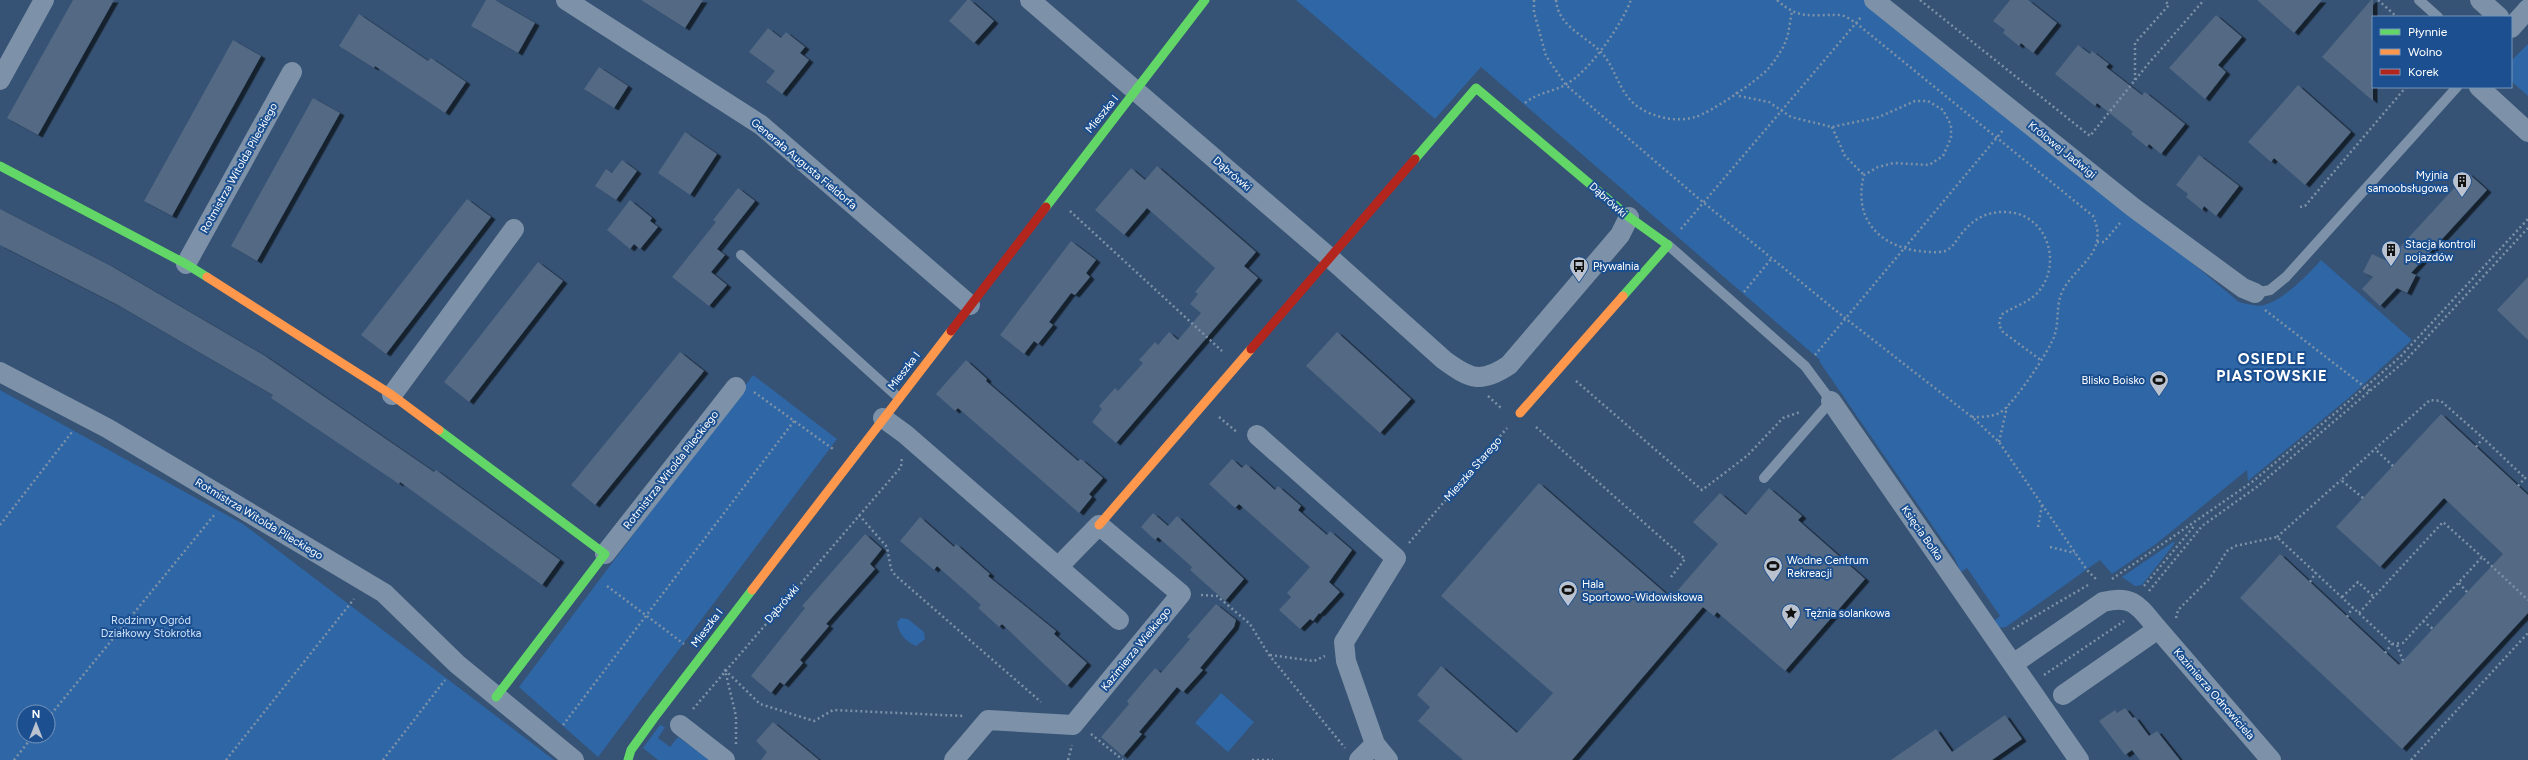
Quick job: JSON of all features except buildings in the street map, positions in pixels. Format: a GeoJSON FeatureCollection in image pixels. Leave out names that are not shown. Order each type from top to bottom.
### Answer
{"type":"FeatureCollection","features":[{"type":"Feature","properties":{"kind":"street"},"geometry":{"type":"LineString","coordinates":[[0,80],[44,0]]}},
{"type":"Feature","properties":{"kind":"street","name":"Generała Augusta Fieldorfa"},"geometry":{"type":"LineString","coordinates":[[566,0],[761,125],[970,305]]}},
{"type":"Feature","properties":{"kind":"street","name":"Dąbrówki"},"geometry":{"type":"LineString","coordinates":[[1030,0],[1329,257],[1444,360],[1458,370],[1472,377],[1493,376],[1509,365],[1525,344],[1620,235],[1630,217],[1476,88],[1329,257]]}},
{"type":"Feature","properties":{"kind":"street","name":"Mieszka I"},"geometry":{"type":"LineString","coordinates":[[628,760],[631,750],[654,718],[1053,196],[1205,0]]}},
{"type":"Feature","properties":{"kind":"street","name":"Królowej Jadwigi"},"geometry":{"type":"LineString","coordinates":[[1874,0],[2134,208],[2243,288],[2255,293]]}},
{"type":"Feature","properties":{"kind":"street"},"geometry":{"type":"LineString","coordinates":[[2480,0],[2498,16]]}},
{"type":"Feature","properties":{"kind":"street"},"geometry":{"type":"LineString","coordinates":[[2512,26],[2528,9]]}},
{"type":"Feature","properties":{"kind":"street","name":"Rotmistrza Witolda Pileckiego"},"geometry":{"type":"LineString","coordinates":[[186,264],[292,72]]}},
{"type":"Feature","properties":{"kind":"street"},"geometry":{"type":"LineString","coordinates":[[2480,88],[2528,132]]}},
{"type":"Feature","properties":{"kind":"street"},"geometry":{"type":"LineString","coordinates":[[0,166],[186,264],[392,395],[605,554]]}},
{"type":"Feature","properties":{"kind":"street"},"geometry":{"type":"LineString","coordinates":[[1517,416],[1561,368],[1668,245],[1630,217]]}},
{"type":"Feature","properties":{"kind":"street"},"geometry":{"type":"LineString","coordinates":[[392,395],[514,229]]}},
{"type":"Feature","properties":{"kind":"street"},"geometry":{"type":"LineString","coordinates":[[1058,568],[1099,525],[1329,257]]}},
{"type":"Feature","properties":{"kind":"street","name":"Rotmistrza Witolda Pileckiego"},"geometry":{"type":"LineString","coordinates":[[0,372],[85,416],[384,593],[457,664],[574,760]]}},
{"type":"Feature","properties":{"kind":"street","name":"Rotmistrza Witolda Pileckiego"},"geometry":{"type":"LineString","coordinates":[[496,697],[605,554],[736,387]]}},
{"type":"Feature","properties":{"kind":"street","name":"Księcia Bolka"},"geometry":{"type":"LineString","coordinates":[[1831,401],[2079,760]]}},
{"type":"Feature","properties":{"kind":"street"},"geometry":{"type":"LineString","coordinates":[[883,418],[905,434],[1119,620]]}},
{"type":"Feature","properties":{"kind":"street"},"geometry":{"type":"LineString","coordinates":[[1261,439],[1396,558],[1344,642],[1346,661],[1375,744],[1388,760]]}},
{"type":"Feature","properties":{"kind":"street"},"geometry":{"type":"LineString","coordinates":[[1099,525],[1181,594]]}},
{"type":"Feature","properties":{"kind":"street","name":"Kazimierza Wielkiego"},"geometry":{"type":"LineString","coordinates":[[1075,727],[1181,594]]}},
{"type":"Feature","properties":{"kind":"street"},"geometry":{"type":"LineString","coordinates":[[2013,664],[2103,602],[2119,598],[2141,600],[2166,625],[2063,695]]}},
{"type":"Feature","properties":{"kind":"street","name":"Kazimierza Odnowiciela"},"geometry":{"type":"LineString","coordinates":[[2166,625],[2271,760]]}},
{"type":"Feature","properties":{"kind":"street"},"geometry":{"type":"LineString","coordinates":[[954,760],[988,720],[1075,727]]}},
{"type":"Feature","properties":{"kind":"street"},"geometry":{"type":"LineString","coordinates":[[680,725],[730,753]]}},
{"type":"Feature","properties":{"kind":"street"},"geometry":{"type":"LineString","coordinates":[[1352,755],[1375,744]]}},
{"type":"Feature","properties":{"kind":"lane"},"geometry":{"type":"LineString","coordinates":[[2419,0],[2437,16]]}},
{"type":"Feature","properties":{"kind":"lane"},"geometry":{"type":"LineString","coordinates":[[2255,293],[2270,290],[2286,276],[2456,88]]}},
{"type":"Feature","properties":{"kind":"lane"},"geometry":{"type":"LineString","coordinates":[[1668,245],[1805,366],[1831,401],[1764,478]]}},
{"type":"Feature","properties":{"kind":"lane"},"geometry":{"type":"LineString","coordinates":[[740,255],[899,398]]}},
{"type":"Feature","properties":{"kind":"path"},"geometry":{"type":"LineString","coordinates":[[1534,0],[1534,12],[1546,56],[1566,85],[1704,203],[1845,318],[1972,417],[1999,442],[2075,553],[2097,580]]}},
{"type":"Feature","properties":{"kind":"path"},"geometry":{"type":"LineString","coordinates":[[1556,0],[1565,22],[1601,52],[1613,68],[1624,94],[1637,106],[1658,116],[1677,119],[1695,117],[1736,92],[1768,69],[1785,42],[1792,11]]}},
{"type":"Feature","properties":{"kind":"path"},"geometry":{"type":"LineString","coordinates":[[1509,115],[1531,98],[1566,85],[1601,52],[1631,0]]}},
{"type":"Feature","properties":{"kind":"path"},"geometry":{"type":"LineString","coordinates":[[1777,0],[1792,11],[1818,17],[1841,15],[1856,23],[1998,137],[2093,216],[2098,226],[2095,250],[2062,292],[2055,334],[2042,361],[2000,413],[1984,417],[1972,417]]}},
{"type":"Feature","properties":{"kind":"path"},"geometry":{"type":"LineString","coordinates":[[1668,245],[1874,0]]}},
{"type":"Feature","properties":{"kind":"path"},"geometry":{"type":"LineString","coordinates":[[1920,0],[2090,136],[2135,80],[2204,0]]}},
{"type":"Feature","properties":{"kind":"path"},"geometry":{"type":"LineString","coordinates":[[2135,80],[2135,43],[2169,5],[2164,0]]}},
{"type":"Feature","properties":{"kind":"path"},"geometry":{"type":"LineString","coordinates":[[2378,0],[2396,16]]}},
{"type":"Feature","properties":{"kind":"path"},"geometry":{"type":"LineString","coordinates":[[2300,207],[2305,206],[2405,88]]}},
{"type":"Feature","properties":{"kind":"path"},"geometry":{"type":"LineString","coordinates":[[1736,92],[1739,96],[1769,102],[1783,110],[1791,117],[1832,127],[1879,117],[1915,101],[1928,101],[1943,110],[1951,125],[1951,138],[1943,156],[1929,165],[1894,162],[1878,167],[1864,175],[1860,189],[1868,224],[1881,237],[1903,249],[1944,251],[1952,247],[1962,233],[1975,220],[1988,213],[2007,212],[2025,217],[2040,227],[2052,257],[2048,277],[2040,290],[2029,301],[2012,308],[2001,315],[1999,325],[2003,332],[2042,361]]}},
{"type":"Feature","properties":{"kind":"path"},"geometry":{"type":"LineString","coordinates":[[1805,366],[2017,114]]}},
{"type":"Feature","properties":{"kind":"path"},"geometry":{"type":"LineString","coordinates":[[1832,127],[1846,156],[1864,175]]}},
{"type":"Feature","properties":{"kind":"path"},"geometry":{"type":"LineString","coordinates":[[1053,196],[1237,365]]}},
{"type":"Feature","properties":{"kind":"path"},"geometry":{"type":"LineString","coordinates":[[2097,242],[2104,242],[2134,208]]}},
{"type":"Feature","properties":{"kind":"path"},"geometry":{"type":"LineString","coordinates":[[2141,600],[2142,589],[2198,522],[2252,482],[2400,357],[2528,219]]}},
{"type":"Feature","properties":{"kind":"path"},"geometry":{"type":"LineString","coordinates":[[2038,678],[2048,673],[2126,620],[2202,526],[2258,486],[2404,361],[2528,228]]}},
{"type":"Feature","properties":{"kind":"path"},"geometry":{"type":"LineString","coordinates":[[1735,303],[1771,258]]}},
{"type":"Feature","properties":{"kind":"path"},"geometry":{"type":"LineString","coordinates":[[2255,293],[2256,303],[2370,391]]}},
{"type":"Feature","properties":{"kind":"path"},"geometry":{"type":"LineString","coordinates":[[1561,368],[1702,490],[1747,456],[1783,418],[1831,401]]}},
{"type":"Feature","properties":{"kind":"path"},"geometry":{"type":"LineString","coordinates":[[1472,377],[1482,391],[1517,416],[1685,559],[1672,577]]}},
{"type":"Feature","properties":{"kind":"path"},"geometry":{"type":"LineString","coordinates":[[736,387],[749,388],[850,461]]}},
{"type":"Feature","properties":{"kind":"path"},"geometry":{"type":"LineString","coordinates":[[2166,625],[2178,610],[2210,578],[2227,552],[2235,546],[2277,537],[2430,400],[2435,399],[2441,401],[2528,481]]}},
{"type":"Feature","properties":{"kind":"path"},"geometry":{"type":"LineString","coordinates":[[1203,404],[1250,444],[1261,439]]}},
{"type":"Feature","properties":{"kind":"path"},"geometry":{"type":"LineString","coordinates":[[1999,442],[2007,406]]}},
{"type":"Feature","properties":{"kind":"path"},"geometry":{"type":"LineString","coordinates":[[0,525],[85,416]]}},
{"type":"Feature","properties":{"kind":"path","name":"Mieszka Starego"},"geometry":{"type":"LineString","coordinates":[[1396,558],[1517,416]]}},
{"type":"Feature","properties":{"kind":"path"},"geometry":{"type":"LineString","coordinates":[[551,741],[794,421]]}},
{"type":"Feature","properties":{"kind":"path","name":"Dąbrówki"},"geometry":{"type":"LineString","coordinates":[[680,725],[725,670],[901,467],[905,434]]}},
{"type":"Feature","properties":{"kind":"path"},"geometry":{"type":"LineString","coordinates":[[2476,447],[2483,438]]}},
{"type":"Feature","properties":{"kind":"path"},"geometry":{"type":"LineString","coordinates":[[2375,449],[2393,466]]}},
{"type":"Feature","properties":{"kind":"path"},"geometry":{"type":"LineString","coordinates":[[2518,486],[2525,478]]}},
{"type":"Feature","properties":{"kind":"path"},"geometry":{"type":"LineString","coordinates":[[2340,480],[2363,498]]}},
{"type":"Feature","properties":{"kind":"path"},"geometry":{"type":"LineString","coordinates":[[56,708],[226,500]]}},
{"type":"Feature","properties":{"kind":"path"},"geometry":{"type":"LineString","coordinates":[[2038,527],[2042,505]]}},
{"type":"Feature","properties":{"kind":"path"},"geometry":{"type":"LineString","coordinates":[[858,515],[887,547],[891,568],[895,575],[1045,706]]}},
{"type":"Feature","properties":{"kind":"path"},"geometry":{"type":"LineString","coordinates":[[2359,613],[2443,522],[2528,600]]}},
{"type":"Feature","properties":{"kind":"path"},"geometry":{"type":"LineString","coordinates":[[2277,537],[2392,644],[2397,645],[2403,643],[2459,584],[2482,557]]}},
{"type":"Feature","properties":{"kind":"path"},"geometry":{"type":"LineString","coordinates":[[2050,547],[2075,553]]}},
{"type":"Feature","properties":{"kind":"path"},"geometry":{"type":"LineString","coordinates":[[2310,582],[2316,572]]}},
{"type":"Feature","properties":{"kind":"path"},"geometry":{"type":"LineString","coordinates":[[591,573],[689,648]]}},
{"type":"Feature","properties":{"kind":"path"},"geometry":{"type":"LineString","coordinates":[[2342,597],[2358,582],[2374,597]]}},
{"type":"Feature","properties":{"kind":"path"},"geometry":{"type":"LineString","coordinates":[[226,760],[366,583]]}},
{"type":"Feature","properties":{"kind":"path"},"geometry":{"type":"LineString","coordinates":[[2459,584],[2467,592]]}},
{"type":"Feature","properties":{"kind":"path"},"geometry":{"type":"LineString","coordinates":[[1181,594],[1217,596],[1250,624],[1269,655],[1352,755]]}},
{"type":"Feature","properties":{"kind":"path"},"geometry":{"type":"LineString","coordinates":[[2347,617],[2353,607]]}},
{"type":"Feature","properties":{"kind":"path"},"geometry":{"type":"LineString","coordinates":[[2424,621],[2433,629]]}},
{"type":"Feature","properties":{"kind":"path"},"geometry":{"type":"LineString","coordinates":[[2411,760],[2528,633]]}},
{"type":"Feature","properties":{"kind":"path"},"geometry":{"type":"LineString","coordinates":[[2385,653],[2392,644]]}},
{"type":"Feature","properties":{"kind":"path"},"geometry":{"type":"LineString","coordinates":[[2397,645],[2403,661]]}},
{"type":"Feature","properties":{"kind":"path"},"geometry":{"type":"LineString","coordinates":[[1269,655],[1314,661],[1330,654]]}},
{"type":"Feature","properties":{"kind":"path"},"geometry":{"type":"LineString","coordinates":[[384,760],[457,664]]}},
{"type":"Feature","properties":{"kind":"path"},"geometry":{"type":"LineString","coordinates":[[725,670],[760,704],[814,721],[833,710],[977,716],[988,720]]}},
{"type":"Feature","properties":{"kind":"path"},"geometry":{"type":"LineString","coordinates":[[725,670],[736,716],[730,753]]}},
{"type":"Feature","properties":{"kind":"path"},"geometry":{"type":"LineString","coordinates":[[1068,760],[1075,727],[1096,737],[1123,760]]}},
{"type":"Feature","properties":{"kind":"path"},"geometry":{"type":"LineString","coordinates":[[14,760],[27,744]]}},
{"type":"Feature","properties":{"kind":"path"},"geometry":{"type":"LineString","coordinates":[[1252,760],[1273,760]]}},
{"type":"Feature","properties":{"kind":"green space"},"geometry":{"type":"Polygon","coordinates":[[[1296,0],[1878,0],[2239,302],[2260,306],[2274,301],[2296,285],[2321,260],[2412,340],[2351,396],[2248,481],[2247,470],[2156,544],[2112,574],[2100,560],[2006,627],[1998,628],[1994,621],[2000,616],[1967,568],[1961,572],[1954,557],[1819,361],[1820,360],[1481,67],[1435,119],[1296,0]]]}},
{"type":"Feature","properties":{"kind":"green space"},"geometry":{"type":"Polygon","coordinates":[[[2528,44],[2528,96],[2512,82],[2512,60],[2528,44]]]}},
{"type":"Feature","properties":{"kind":"green space"},"geometry":{"type":"Polygon","coordinates":[[[753,375],[837,439],[598,757],[519,687],[753,375]]]}},
{"type":"Feature","properties":{"kind":"green space","name":"Rodzinny Ogród Działkowy Stokrotka"},"geometry":{"type":"Polygon","coordinates":[[[0,390],[243,524],[554,760],[0,760],[0,390]]]}},
{"type":"Feature","properties":{"kind":"green space"},"geometry":{"type":"Polygon","coordinates":[[[2173,542],[2175,543],[2142,585],[2135,586],[2122,577],[2173,542]]]}},
{"type":"Feature","properties":{"kind":"green space"},"geometry":{"type":"Polygon","coordinates":[[[901,618],[908,619],[924,632],[925,639],[916,646],[906,640],[901,633],[897,622],[901,618]]]}},
{"type":"Feature","properties":{"kind":"green space"},"geometry":{"type":"Polygon","coordinates":[[[1221,693],[1254,722],[1228,752],[1195,723],[1221,693]]]}},
{"type":"Feature","properties":{"kind":"green space"},"geometry":{"type":"Polygon","coordinates":[[[660,725],[665,727],[658,738],[670,747],[678,737],[710,760],[658,760],[643,748],[660,725]]]}},
{"type":"Feature","properties":{"kind":"traffic: fast"},"geometry":{"type":"LineString","coordinates":[[1046,207],[1205,0]]}},
{"type":"Feature","properties":{"kind":"traffic: fast"},"geometry":{"type":"LineString","coordinates":[[1415,159],[1476,88],[1629,217],[1668,245],[1623,296]]}},
{"type":"Feature","properties":{"kind":"traffic: fast"},"geometry":{"type":"LineString","coordinates":[[0,166],[186,264],[207,277]]}},
{"type":"Feature","properties":{"kind":"traffic: fast"},"geometry":{"type":"LineString","coordinates":[[439,430],[605,554],[496,697]]}},
{"type":"Feature","properties":{"kind":"traffic: fast"},"geometry":{"type":"LineString","coordinates":[[628,760],[631,750],[654,718],[752,590]]}},
{"type":"Feature","properties":{"kind":"traffic: slow"},"geometry":{"type":"LineString","coordinates":[[207,277],[392,395],[439,430]]}},
{"type":"Feature","properties":{"kind":"traffic: slow"},"geometry":{"type":"LineString","coordinates":[[1520,413],[1623,296]]}},
{"type":"Feature","properties":{"kind":"traffic: slow"},"geometry":{"type":"LineString","coordinates":[[752,590],[951,331]]}},
{"type":"Feature","properties":{"kind":"traffic: slow"},"geometry":{"type":"LineString","coordinates":[[1099,525],[1251,349]]}},
{"type":"Feature","properties":{"kind":"traffic: jam"},"geometry":{"type":"LineString","coordinates":[[1251,349],[1415,159]]}},
{"type":"Feature","properties":{"kind":"traffic: jam"},"geometry":{"type":"LineString","coordinates":[[951,331],[1046,207]]}},
{"type":"Feature","properties":{"kind":"place","name":"Myjnia samoobsługowa"},"geometry":{"type":"Point","coordinates":[2462,198]}},
{"type":"Feature","properties":{"kind":"place","name":"Stacja kontroli pojazdów"},"geometry":{"type":"Point","coordinates":[2391,267]}},
{"type":"Feature","properties":{"kind":"place","name":"Pływalnia"},"geometry":{"type":"Point","coordinates":[1579,283]}},
{"type":"Feature","properties":{"kind":"place","name":"Blisko Boisko"},"geometry":{"type":"Point","coordinates":[2159,397]}},
{"type":"Feature","properties":{"kind":"place","name":"Wodne Centrum Rekreacji"},"geometry":{"type":"Point","coordinates":[1773,583]}},
{"type":"Feature","properties":{"kind":"place","name":"Hala Sportowo-Widowiskowa"},"geometry":{"type":"Point","coordinates":[1568,607]}},
{"type":"Feature","properties":{"kind":"place","name":"Tężnia solankowa"},"geometry":{"type":"Point","coordinates":[1791,630]}},
{"type":"Feature","properties":{"kind":"district","name":"OSIEDLE PIASTOWSKIE"},"geometry":{"type":"Point","coordinates":[2272,368]}}]}
